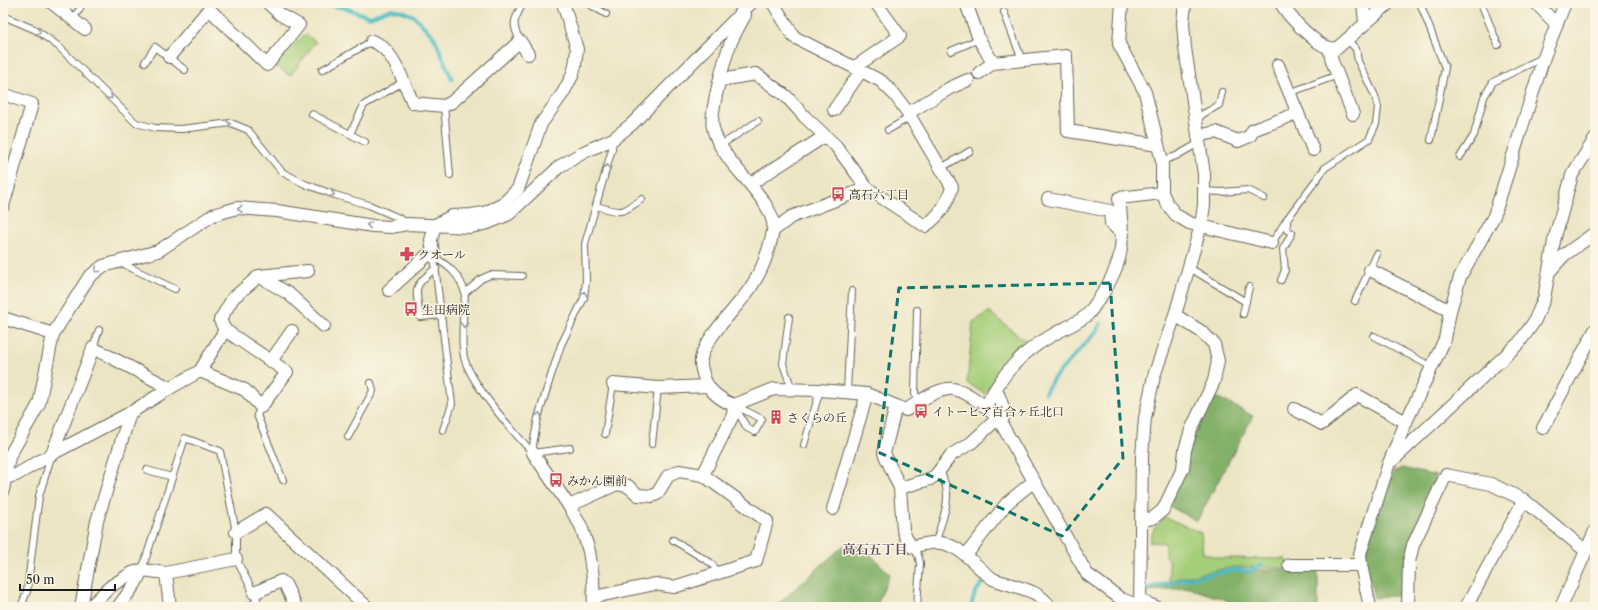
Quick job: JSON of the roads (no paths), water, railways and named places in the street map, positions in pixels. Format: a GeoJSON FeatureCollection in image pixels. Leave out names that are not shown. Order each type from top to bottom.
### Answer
{"type":"FeatureCollection","features":[{"type":"Feature","properties":{"kind":"street"},"geometry":{"type":"LineString","coordinates":[[52,3],[85,29]]}},
{"type":"Feature","properties":{"kind":"street"},"geometry":{"type":"LineString","coordinates":[[169,57],[209,8],[267,65],[299,25],[281,15],[268,3]]}},
{"type":"Feature","properties":{"kind":"street"},"geometry":{"type":"LineString","coordinates":[[389,290],[434,258],[431,240],[435,225],[452,216],[471,216],[484,213],[502,205],[518,189],[541,124],[563,93],[572,76],[575,66],[577,49],[563,3]]}},
{"type":"Feature","properties":{"kind":"street"},"geometry":{"type":"LineString","coordinates":[[751,3],[731,42],[712,114],[713,128],[725,153],[750,184],[770,213],[774,230],[762,267],[753,283],[719,327],[705,349],[701,360],[707,386],[715,394],[728,403],[734,405],[774,389],[792,389],[847,391],[867,394],[906,410],[932,394],[949,388],[960,391],[986,406],[1000,421],[1087,574],[1121,600],[1140,603],[1142,456],[1145,418],[1154,376],[1175,315],[1201,225],[1204,206],[1204,174],[1185,48],[1183,23],[1185,3]]}},
{"type":"Feature","properties":{"kind":"street"},"geometry":{"type":"LineString","coordinates":[[4,484],[6,456],[39,404],[53,334],[89,277],[103,266],[158,251],[213,215],[236,208],[277,211],[373,226],[391,227],[407,224],[471,227],[488,223],[510,214],[560,166],[612,139],[632,124],[751,3]]}},
{"type":"Feature","properties":{"kind":"street"},"geometry":{"type":"LineString","coordinates":[[720,80],[756,74],[786,96],[805,117],[836,146],[867,188],[925,226],[935,219],[950,196],[952,187],[909,115],[895,95],[881,81],[794,37],[773,3]]}},
{"type":"Feature","properties":{"kind":"street"},"geometry":{"type":"LineString","coordinates":[[834,110],[858,69],[900,36],[876,3]]}},
{"type":"Feature","properties":{"kind":"street"},"geometry":{"type":"LineString","coordinates":[[966,3],[979,39],[993,63]]}},
{"type":"Feature","properties":{"kind":"street"},"geometry":{"type":"LineString","coordinates":[[1122,3],[1118,44],[1145,92],[1162,161],[1162,193],[1168,205],[1176,215],[1189,223],[1272,242]]}},
{"type":"Feature","properties":{"kind":"street"},"geometry":{"type":"LineString","coordinates":[[1281,3],[1284,9],[1297,23],[1320,44],[1336,49],[1389,3]]}},
{"type":"Feature","properties":{"kind":"street"},"geometry":{"type":"LineString","coordinates":[[1363,3],[1365,23]]}},
{"type":"Feature","properties":{"kind":"street"},"geometry":{"type":"LineString","coordinates":[[1536,3],[1556,24]]}},
{"type":"Feature","properties":{"kind":"street"},"geometry":{"type":"LineString","coordinates":[[1370,607],[1360,554],[1389,463],[1406,422],[1445,339],[1450,311],[1460,277],[1494,216],[1544,57],[1565,3]]}},
{"type":"Feature","properties":{"kind":"street"},"geometry":{"type":"LineString","coordinates":[[372,41],[378,42],[389,52],[413,102],[444,106],[452,102],[520,41],[528,54]]}},
{"type":"Feature","properties":{"kind":"street"},"geometry":{"type":"LineString","coordinates":[[1330,48],[1332,62],[1353,114]]}},
{"type":"Feature","properties":{"kind":"street"},"geometry":{"type":"LineString","coordinates":[[979,73],[993,63],[1066,56],[1068,131],[1158,145]]}},
{"type":"Feature","properties":{"kind":"street"},"geometry":{"type":"LineString","coordinates":[[1278,65],[1312,150]]}},
{"type":"Feature","properties":{"kind":"street"},"geometry":{"type":"LineString","coordinates":[[909,115],[950,88],[968,80]]}},
{"type":"Feature","properties":{"kind":"street"},"geometry":{"type":"LineString","coordinates":[[3,94],[32,104],[3,206]]}},
{"type":"Feature","properties":{"kind":"street"},"geometry":{"type":"LineString","coordinates":[[1199,140],[1216,132],[1238,141],[1250,136],[1253,130],[1298,113]]}},
{"type":"Feature","properties":{"kind":"street"},"geometry":{"type":"LineString","coordinates":[[750,184],[825,136]]}},
{"type":"Feature","properties":{"kind":"street"},"geometry":{"type":"LineString","coordinates":[[1389,463],[1518,343],[1534,322],[1544,299],[1554,241],[1572,175],[1595,139]]}},
{"type":"Feature","properties":{"kind":"street"},"geometry":{"type":"LineString","coordinates":[[774,230],[791,217],[867,188]]}},
{"type":"Feature","properties":{"kind":"street"},"geometry":{"type":"LineString","coordinates":[[986,406],[1003,376],[1027,350],[1088,315],[1105,290],[1117,267],[1121,251],[1123,235],[1119,198],[1162,193]]}},
{"type":"Feature","properties":{"kind":"street"},"geometry":{"type":"LineString","coordinates":[[1048,199],[1110,211],[1111,223],[1123,235]]}},
{"type":"Feature","properties":{"kind":"street"},"geometry":{"type":"LineString","coordinates":[[1549,272],[1564,255],[1595,233]]}},
{"type":"Feature","properties":{"kind":"street"},"geometry":{"type":"LineString","coordinates":[[1370,270],[1450,311]]}},
{"type":"Feature","properties":{"kind":"street"},"geometry":{"type":"LineString","coordinates":[[200,371],[245,390],[261,407],[287,372],[225,330],[220,320],[233,298],[259,276],[308,271]]}},
{"type":"Feature","properties":{"kind":"street"},"geometry":{"type":"LineString","coordinates":[[259,276],[289,294],[324,326]]}},
{"type":"Feature","properties":{"kind":"street"},"geometry":{"type":"LineString","coordinates":[[1142,520],[1153,518],[1163,510],[1183,468],[1185,450],[1191,430],[1214,381],[1218,361],[1214,344],[1202,332],[1175,315]]}},
{"type":"Feature","properties":{"kind":"street"},"geometry":{"type":"LineString","coordinates":[[3,318],[53,334]]}},
{"type":"Feature","properties":{"kind":"street"},"geometry":{"type":"LineString","coordinates":[[4,484],[16,474],[130,413],[200,371],[225,330]]}},
{"type":"Feature","properties":{"kind":"street"},"geometry":{"type":"LineString","coordinates":[[1542,428],[1595,330]]}},
{"type":"Feature","properties":{"kind":"street"},"geometry":{"type":"LineString","coordinates":[[271,361],[292,331]]}},
{"type":"Feature","properties":{"kind":"street"},"geometry":{"type":"LineString","coordinates":[[52,454],[93,348],[170,388]]}},
{"type":"Feature","properties":{"kind":"street"},"geometry":{"type":"LineString","coordinates":[[613,384],[658,388],[707,386]]}},
{"type":"Feature","properties":{"kind":"street"},"geometry":{"type":"LineString","coordinates":[[900,488],[930,479],[941,470],[951,455],[971,443],[1000,421],[1005,413],[999,396],[995,390]]}},
{"type":"Feature","properties":{"kind":"street"},"geometry":{"type":"LineString","coordinates":[[833,509],[867,394]]}},
{"type":"Feature","properties":{"kind":"street"},"geometry":{"type":"LineString","coordinates":[[1294,409],[1322,424],[1357,395],[1406,422]]}},
{"type":"Feature","properties":{"kind":"street"},"geometry":{"type":"LineString","coordinates":[[703,475],[733,415],[734,405]]}},
{"type":"Feature","properties":{"kind":"street"},"geometry":{"type":"LineString","coordinates":[[896,406],[884,453],[900,488],[903,530],[912,546],[936,543],[944,543],[952,546],[966,555],[994,580],[1031,591],[1041,597],[1050,607]]}},
{"type":"Feature","properties":{"kind":"street"},"geometry":{"type":"LineString","coordinates":[[81,607],[97,522],[130,413]]}},
{"type":"Feature","properties":{"kind":"street"},"geometry":{"type":"LineString","coordinates":[[533,453],[581,526],[589,551],[594,602],[655,584],[674,588],[718,572],[756,561],[767,521],[703,475],[679,471],[668,476],[657,494],[652,496],[638,495],[628,486],[617,484],[569,506]]}},
{"type":"Feature","properties":{"kind":"street"},"geometry":{"type":"LineString","coordinates":[[1408,607],[1409,562],[1413,545],[1446,475],[1491,484],[1524,500],[1586,551]]}},
{"type":"Feature","properties":{"kind":"street"},"geometry":{"type":"LineString","coordinates":[[966,555],[1007,503],[1034,481]]}},
{"type":"Feature","properties":{"kind":"street"},"geometry":{"type":"LineString","coordinates":[[1466,607],[1524,500]]}},
{"type":"Feature","properties":{"kind":"street"},"geometry":{"type":"LineString","coordinates":[[236,532],[266,514],[367,607]]}},
{"type":"Feature","properties":{"kind":"street"},"geometry":{"type":"LineString","coordinates":[[1561,607],[1595,531]]}},
{"type":"Feature","properties":{"kind":"street"},"geometry":{"type":"LineString","coordinates":[[90,607],[111,586],[132,573],[142,570],[166,573],[236,559]]}},
{"type":"Feature","properties":{"kind":"street"},"geometry":{"type":"LineString","coordinates":[[1289,565],[1361,564]]}},
{"type":"Feature","properties":{"kind":"street"},"geometry":{"type":"LineString","coordinates":[[118,607],[135,584],[142,570]]}},
{"type":"Feature","properties":{"kind":"street"},"geometry":{"type":"LineString","coordinates":[[166,573],[170,607]]}},
{"type":"Feature","properties":{"kind":"street"},"geometry":{"type":"LineString","coordinates":[[254,593],[281,581],[285,584],[296,607]]}},
{"type":"Feature","properties":{"kind":"lane"},"geometry":{"type":"LineString","coordinates":[[520,41],[514,30],[514,23],[523,3]]}},
{"type":"Feature","properties":{"kind":"lane"},"geometry":{"type":"LineString","coordinates":[[587,3],[606,14]]}},
{"type":"Feature","properties":{"kind":"lane"},"geometry":{"type":"LineString","coordinates":[[1420,3],[1445,68],[1431,140]]}},
{"type":"Feature","properties":{"kind":"lane"},"geometry":{"type":"LineString","coordinates":[[1481,3],[1498,45]]}},
{"type":"Feature","properties":{"kind":"lane"},"geometry":{"type":"LineString","coordinates":[[72,19],[80,9]]}},
{"type":"Feature","properties":{"kind":"lane"},"geometry":{"type":"LineString","coordinates":[[1004,12],[1022,60]]}},
{"type":"Feature","properties":{"kind":"lane"},"geometry":{"type":"LineString","coordinates":[[3,16],[36,30],[58,46],[136,123],[155,128],[181,129],[231,123],[248,130],[282,172],[304,184],[335,196],[369,205],[399,218],[407,224]]}},
{"type":"Feature","properties":{"kind":"lane"},"geometry":{"type":"LineString","coordinates":[[952,51],[979,39]]}},
{"type":"Feature","properties":{"kind":"lane"},"geometry":{"type":"LineString","coordinates":[[1272,242],[1325,168],[1369,139],[1376,124],[1378,107],[1375,96],[1358,61],[1356,49],[1347,39]]}},
{"type":"Feature","properties":{"kind":"lane"},"geometry":{"type":"LineString","coordinates":[[322,70],[372,41]]}},
{"type":"Feature","properties":{"kind":"lane"},"geometry":{"type":"LineString","coordinates":[[145,62],[155,47],[185,70]]}},
{"type":"Feature","properties":{"kind":"lane"},"geometry":{"type":"LineString","coordinates":[[1460,157],[1474,135],[1484,97],[1493,82],[1544,57]]}},
{"type":"Feature","properties":{"kind":"lane"},"geometry":{"type":"LineString","coordinates":[[1289,93],[1338,75]]}},
{"type":"Feature","properties":{"kind":"lane"},"geometry":{"type":"LineString","coordinates":[[350,134],[364,105],[404,82]]}},
{"type":"Feature","properties":{"kind":"lane"},"geometry":{"type":"LineString","coordinates":[[1196,121],[1203,114],[1219,105],[1222,92]]}},
{"type":"Feature","properties":{"kind":"lane"},"geometry":{"type":"LineString","coordinates":[[444,106],[450,175]]}},
{"type":"Feature","properties":{"kind":"lane"},"geometry":{"type":"LineString","coordinates":[[312,114],[365,142]]}},
{"type":"Feature","properties":{"kind":"lane"},"geometry":{"type":"LineString","coordinates":[[888,130],[909,115]]}},
{"type":"Feature","properties":{"kind":"lane"},"geometry":{"type":"LineString","coordinates":[[721,145],[758,121]]}},
{"type":"Feature","properties":{"kind":"lane"},"geometry":{"type":"LineString","coordinates":[[533,453],[538,418],[561,345],[584,298],[586,281],[585,244],[612,149],[612,139]]}},
{"type":"Feature","properties":{"kind":"lane"},"geometry":{"type":"LineString","coordinates":[[1162,161],[1176,156],[1199,140]]}},
{"type":"Feature","properties":{"kind":"lane"},"geometry":{"type":"LineString","coordinates":[[941,168],[970,151]]}},
{"type":"Feature","properties":{"kind":"lane"},"geometry":{"type":"LineString","coordinates":[[1204,191],[1222,192],[1248,190],[1264,198]]}},
{"type":"Feature","properties":{"kind":"lane"},"geometry":{"type":"LineString","coordinates":[[596,206],[618,212],[627,210],[642,198]]}},
{"type":"Feature","properties":{"kind":"lane"},"geometry":{"type":"LineString","coordinates":[[1281,280],[1285,270],[1283,249],[1292,233],[1287,230],[1287,219]]}},
{"type":"Feature","properties":{"kind":"lane"},"geometry":{"type":"LineString","coordinates":[[1355,301],[1377,254]]}},
{"type":"Feature","properties":{"kind":"lane"},"geometry":{"type":"LineString","coordinates":[[434,258],[450,267],[462,282],[465,292],[464,356],[472,377],[518,437],[533,453]]}},
{"type":"Feature","properties":{"kind":"lane"},"geometry":{"type":"LineString","coordinates":[[434,258],[416,288],[420,317],[441,315]]}},
{"type":"Feature","properties":{"kind":"lane"},"geometry":{"type":"LineString","coordinates":[[434,258],[452,404],[443,430]]}},
{"type":"Feature","properties":{"kind":"lane"},"geometry":{"type":"LineString","coordinates":[[121,260],[127,266],[175,290]]}},
{"type":"Feature","properties":{"kind":"lane"},"geometry":{"type":"LineString","coordinates":[[1188,267],[1246,302]]}},
{"type":"Feature","properties":{"kind":"lane"},"geometry":{"type":"LineString","coordinates":[[465,292],[481,279],[490,276],[522,276]]}},
{"type":"Feature","properties":{"kind":"lane"},"geometry":{"type":"LineString","coordinates":[[1242,314],[1250,287]]}},
{"type":"Feature","properties":{"kind":"lane"},"geometry":{"type":"LineString","coordinates":[[847,391],[852,291]]}},
{"type":"Feature","properties":{"kind":"lane"},"geometry":{"type":"LineString","coordinates":[[917,310],[916,394],[920,401]]}},
{"type":"Feature","properties":{"kind":"lane"},"geometry":{"type":"LineString","coordinates":[[789,317],[783,364],[792,389]]}},
{"type":"Feature","properties":{"kind":"lane"},"geometry":{"type":"LineString","coordinates":[[93,348],[99,330]]}},
{"type":"Feature","properties":{"kind":"lane"},"geometry":{"type":"LineString","coordinates":[[1374,336],[1432,367]]}},
{"type":"Feature","properties":{"kind":"lane"},"geometry":{"type":"LineString","coordinates":[[348,437],[372,391],[372,383]]}},
{"type":"Feature","properties":{"kind":"lane"},"geometry":{"type":"LineString","coordinates":[[605,434],[613,384]]}},
{"type":"Feature","properties":{"kind":"lane"},"geometry":{"type":"LineString","coordinates":[[652,444],[658,388]]}},
{"type":"Feature","properties":{"kind":"lane"},"geometry":{"type":"LineString","coordinates":[[804,445],[820,390]]}},
{"type":"Feature","properties":{"kind":"lane"},"geometry":{"type":"LineString","coordinates":[[734,405],[762,419],[755,432],[747,428],[734,405]]}},
{"type":"Feature","properties":{"kind":"lane"},"geometry":{"type":"LineString","coordinates":[[261,407],[258,415],[283,480]]}},
{"type":"Feature","properties":{"kind":"lane"},"geometry":{"type":"LineString","coordinates":[[142,570],[185,438],[220,451],[236,532],[236,559],[257,599],[253,604],[246,607]]}},
{"type":"Feature","properties":{"kind":"lane"},"geometry":{"type":"LineString","coordinates":[[533,453],[570,448]]}},
{"type":"Feature","properties":{"kind":"lane"},"geometry":{"type":"LineString","coordinates":[[21,607],[27,591],[40,496],[52,454]]}},
{"type":"Feature","properties":{"kind":"lane"},"geometry":{"type":"LineString","coordinates":[[147,470],[172,477]]}},
{"type":"Feature","properties":{"kind":"lane"},"geometry":{"type":"LineString","coordinates":[[936,543],[938,532],[944,517],[947,499],[946,487],[942,478],[941,470]]}},
{"type":"Feature","properties":{"kind":"lane"},"geometry":{"type":"LineString","coordinates":[[673,540],[711,563],[718,572]]}},
{"type":"Feature","properties":{"kind":"lane"},"geometry":{"type":"LineString","coordinates":[[912,546],[918,554],[920,563],[917,607]]}},
{"type":"Feature","properties":{"kind":"lane"},"geometry":{"type":"LineString","coordinates":[[1140,603],[1163,607]]}},
{"type":"Feature","properties":{"kind":"waterway"},"geometry":{"type":"LineString","coordinates":[[325,3],[370,17],[391,9],[402,11],[414,16],[434,37],[452,79]]}},
{"type":"Feature","properties":{"kind":"waterway"},"geometry":{"type":"LineString","coordinates":[[1045,393],[1053,379],[1096,332],[1101,323]]}},
{"type":"Feature","properties":{"kind":"waterway"},"geometry":{"type":"LineString","coordinates":[[1142,590],[1189,578],[1235,570],[1251,571],[1261,565]]}},
{"type":"Feature","properties":{"kind":"waterway"},"geometry":{"type":"LineString","coordinates":[[971,607],[975,593],[986,578]]}},
{"type":"Feature","properties":{"kind":"place","name":"高石六丁目"},"geometry":{"type":"Point","coordinates":[838,194]}},
{"type":"Feature","properties":{"kind":"place","name":"クオール"},"geometry":{"type":"Point","coordinates":[407,254]}},
{"type":"Feature","properties":{"kind":"place","name":"生田病院"},"geometry":{"type":"Point","coordinates":[411,309]}},
{"type":"Feature","properties":{"kind":"place","name":"イトーピア百合ヶ丘北口"},"geometry":{"type":"Point","coordinates":[921,411]}},
{"type":"Feature","properties":{"kind":"place","name":"さくらの丘"},"geometry":{"type":"Point","coordinates":[776,417]}},
{"type":"Feature","properties":{"kind":"place","name":"みかん園前"},"geometry":{"type":"Point","coordinates":[556,480]}},
{"type":"Feature","properties":{"kind":"district","name":"高石五丁目"},"geometry":{"type":"Point","coordinates":[875,549]}}]}
